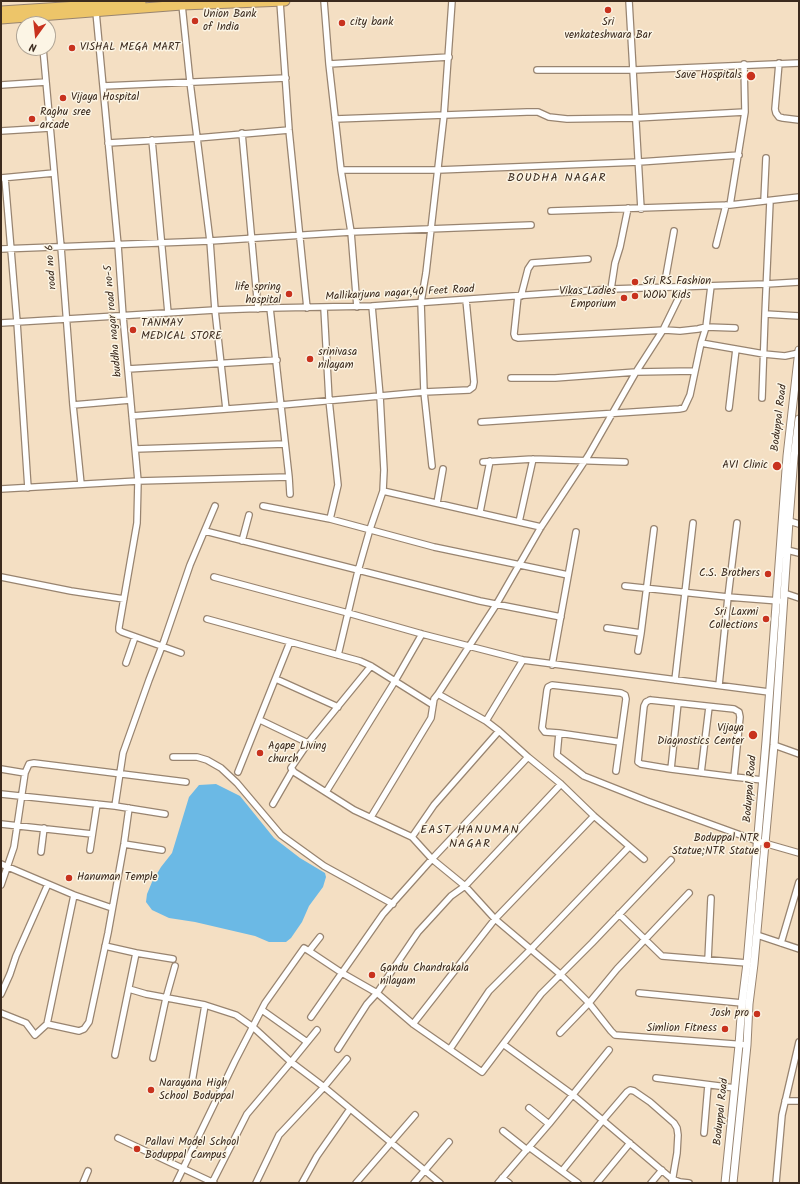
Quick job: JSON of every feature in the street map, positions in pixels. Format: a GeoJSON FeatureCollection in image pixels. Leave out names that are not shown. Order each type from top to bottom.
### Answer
{"type":"FeatureCollection","features":[{"type":"Feature","properties":{"kind":"highway"},"geometry":{"type":"LineString","coordinates":[[1,11],[70,4],[163,1]]}},
{"type":"Feature","properties":{"kind":"highway"},"geometry":{"type":"LineString","coordinates":[[56,18],[96,12],[182,5],[282,1]]}},
{"type":"Feature","properties":{"kind":"highway"},"geometry":{"type":"LineString","coordinates":[[1,19],[16,19]]}},
{"type":"Feature","properties":{"kind":"street"},"geometry":{"type":"LineString","coordinates":[[282,1],[289,130],[306,308]]}},
{"type":"Feature","properties":{"kind":"street"},"geometry":{"type":"LineString","coordinates":[[324,1],[335,119],[341,170],[351,232],[357,307]]}},
{"type":"Feature","properties":{"kind":"street"},"geometry":{"type":"LineString","coordinates":[[432,466],[424,392],[421,302],[426,273],[444,115],[452,1]]}},
{"type":"Feature","properties":{"kind":"street"},"geometry":{"type":"LineString","coordinates":[[629,1],[641,209]]}},
{"type":"Feature","properties":{"kind":"street"},"geometry":{"type":"LineString","coordinates":[[182,5],[210,241],[215,310],[226,409]]}},
{"type":"Feature","properties":{"kind":"street","name":"buddha nagar road no-5"},"geometry":{"type":"LineString","coordinates":[[96,12],[138,481],[137,522],[119,630],[135,637]]}},
{"type":"Feature","properties":{"kind":"street","name":"road no 6"},"geometry":{"type":"LineString","coordinates":[[44,56],[81,484]]}},
{"type":"Feature","properties":{"kind":"street"},"geometry":{"type":"LineString","coordinates":[[329,64],[449,57]]}},
{"type":"Feature","properties":{"kind":"street"},"geometry":{"type":"LineString","coordinates":[[779,63],[775,109],[776,113],[782,118],[799,120]]}},
{"type":"Feature","properties":{"kind":"street"},"geometry":{"type":"LineString","coordinates":[[537,70],[634,70],[744,64],[799,63]]}},
{"type":"Feature","properties":{"kind":"street"},"geometry":{"type":"LineString","coordinates":[[716,244],[728,205],[739,154],[745,112],[744,64]]}},
{"type":"Feature","properties":{"kind":"street"},"geometry":{"type":"LineString","coordinates":[[103,86],[286,78]]}},
{"type":"Feature","properties":{"kind":"street"},"geometry":{"type":"LineString","coordinates":[[1,85],[46,82]]}},
{"type":"Feature","properties":{"kind":"street"},"geometry":{"type":"LineString","coordinates":[[335,119],[538,112],[549,117],[567,120],[745,112]]}},
{"type":"Feature","properties":{"kind":"street"},"geometry":{"type":"LineString","coordinates":[[1,131],[50,128]]}},
{"type":"Feature","properties":{"kind":"street"},"geometry":{"type":"LineString","coordinates":[[108,143],[197,138],[289,130]]}},
{"type":"Feature","properties":{"kind":"street"},"geometry":{"type":"LineString","coordinates":[[242,133],[258,309]]}},
{"type":"Feature","properties":{"kind":"street"},"geometry":{"type":"LineString","coordinates":[[152,140],[168,313]]}},
{"type":"Feature","properties":{"kind":"street"},"geometry":{"type":"LineString","coordinates":[[341,170],[438,170],[639,162],[739,154]]}},
{"type":"Feature","properties":{"kind":"street"},"geometry":{"type":"LineString","coordinates":[[762,398],[766,284],[766,158]]}},
{"type":"Feature","properties":{"kind":"street"},"geometry":{"type":"LineString","coordinates":[[28,488],[12,249],[3,178],[54,173]]}},
{"type":"Feature","properties":{"kind":"street"},"geometry":{"type":"LineString","coordinates":[[552,211],[728,205],[799,197]]}},
{"type":"Feature","properties":{"kind":"street"},"geometry":{"type":"LineString","coordinates":[[611,289],[615,263],[628,208]]}},
{"type":"Feature","properties":{"kind":"street"},"geometry":{"type":"LineString","coordinates":[[1,249],[118,246],[351,232],[531,225]]}},
{"type":"Feature","properties":{"kind":"street"},"geometry":{"type":"LineString","coordinates":[[664,287],[674,231]]}},
{"type":"Feature","properties":{"kind":"street"},"geometry":{"type":"LineString","coordinates":[[588,259],[532,263],[528,269],[519,296],[514,334],[515,337],[688,330],[706,327],[735,328]]}},
{"type":"Feature","properties":{"kind":"street","name":"Mallikarjuna nagar,40 Feet Road"},"geometry":{"type":"LineString","coordinates":[[1,323],[215,310],[357,307],[611,289],[799,282]]}},
{"type":"Feature","properties":{"kind":"street"},"geometry":{"type":"LineString","coordinates":[[481,422],[684,408],[690,395],[701,343],[706,327],[711,286]]}},
{"type":"Feature","properties":{"kind":"street"},"geometry":{"type":"LineString","coordinates":[[370,817],[431,718],[434,699],[470,646],[542,527],[586,460],[636,372],[663,330],[684,287]]}},
{"type":"Feature","properties":{"kind":"street"},"geometry":{"type":"LineString","coordinates":[[132,416],[281,405],[424,392],[469,390],[473,387],[474,382],[466,300]]}},
{"type":"Feature","properties":{"kind":"street"},"geometry":{"type":"LineString","coordinates":[[338,655],[358,571],[383,491],[384,470],[380,396],[372,306]]}},
{"type":"Feature","properties":{"kind":"street"},"geometry":{"type":"LineString","coordinates":[[270,308],[277,360],[290,494]]}},
{"type":"Feature","properties":{"kind":"street"},"geometry":{"type":"LineString","coordinates":[[324,308],[329,400],[338,485],[330,518]]}},
{"type":"Feature","properties":{"kind":"street"},"geometry":{"type":"LineString","coordinates":[[764,314],[799,316]]}},
{"type":"Feature","properties":{"kind":"street"},"geometry":{"type":"LineString","coordinates":[[701,343],[764,354],[785,356],[799,354]]}},
{"type":"Feature","properties":{"kind":"street"},"geometry":{"type":"LineString","coordinates":[[729,408],[736,349]]}},
{"type":"Feature","properties":{"kind":"street","name":"Boduppal Road"},"geometry":{"type":"LineString","coordinates":[[733,1183],[743,1045],[742,1003],[774,745],[779,601],[787,456],[797,392],[799,350]]}},
{"type":"Feature","properties":{"kind":"street"},"geometry":{"type":"LineString","coordinates":[[128,369],[221,362],[277,360]]}},
{"type":"Feature","properties":{"kind":"street"},"geometry":{"type":"LineString","coordinates":[[511,378],[554,378],[636,372],[695,371]]}},
{"type":"Feature","properties":{"kind":"street"},"geometry":{"type":"LineString","coordinates":[[73,405],[130,400]]}},
{"type":"Feature","properties":{"kind":"street","name":"Boduppal Road"},"geometry":{"type":"LineString","coordinates":[[725,1183],[735,1088],[749,1004],[757,935],[763,780],[769,692],[779,601],[784,593],[789,521],[799,419]]}},
{"type":"Feature","properties":{"kind":"street"},"geometry":{"type":"LineString","coordinates":[[135,449],[285,444]]}},
{"type":"Feature","properties":{"kind":"street"},"geometry":{"type":"LineString","coordinates":[[519,522],[533,459]]}},
{"type":"Feature","properties":{"kind":"street"},"geometry":{"type":"LineString","coordinates":[[483,462],[533,459],[625,462]]}},
{"type":"Feature","properties":{"kind":"street"},"geometry":{"type":"LineString","coordinates":[[480,512],[490,461]]}},
{"type":"Feature","properties":{"kind":"street"},"geometry":{"type":"LineString","coordinates":[[437,503],[443,469]]}},
{"type":"Feature","properties":{"kind":"street"},"geometry":{"type":"LineString","coordinates":[[1,489],[138,481],[289,477]]}},
{"type":"Feature","properties":{"kind":"street"},"geometry":{"type":"LineString","coordinates":[[383,491],[542,527]]}},
{"type":"Feature","properties":{"kind":"street"},"geometry":{"type":"LineString","coordinates":[[115,806],[122,753],[162,646],[190,565],[215,506]]}},
{"type":"Feature","properties":{"kind":"street"},"geometry":{"type":"LineString","coordinates":[[263,506],[330,518],[434,546],[518,566],[568,575]]}},
{"type":"Feature","properties":{"kind":"street"},"geometry":{"type":"LineString","coordinates":[[242,541],[249,515]]}},
{"type":"Feature","properties":{"kind":"street"},"geometry":{"type":"LineString","coordinates":[[789,521],[799,524]]}},
{"type":"Feature","properties":{"kind":"street"},"geometry":{"type":"LineString","coordinates":[[675,680],[694,523]]}},
{"type":"Feature","properties":{"kind":"street"},"geometry":{"type":"LineString","coordinates":[[719,685],[737,523]]}},
{"type":"Feature","properties":{"kind":"street"},"geometry":{"type":"LineString","coordinates":[[638,651],[654,529]]}},
{"type":"Feature","properties":{"kind":"street"},"geometry":{"type":"LineString","coordinates":[[205,531],[496,605],[561,617]]}},
{"type":"Feature","properties":{"kind":"street"},"geometry":{"type":"LineString","coordinates":[[552,665],[576,532]]}},
{"type":"Feature","properties":{"kind":"street"},"geometry":{"type":"LineString","coordinates":[[787,550],[799,553]]}},
{"type":"Feature","properties":{"kind":"street"},"geometry":{"type":"LineString","coordinates":[[1,577],[71,591],[124,599]]}},
{"type":"Feature","properties":{"kind":"street"},"geometry":{"type":"LineString","coordinates":[[214,577],[523,660],[552,665],[769,692]]}},
{"type":"Feature","properties":{"kind":"street"},"geometry":{"type":"LineString","coordinates":[[625,586],[779,601]]}},
{"type":"Feature","properties":{"kind":"street"},"geometry":{"type":"LineString","coordinates":[[784,593],[799,598]]}},
{"type":"Feature","properties":{"kind":"street"},"geometry":{"type":"LineString","coordinates":[[206,619],[360,661],[371,666],[433,705]]}},
{"type":"Feature","properties":{"kind":"street"},"geometry":{"type":"LineString","coordinates":[[607,628],[641,634]]}},
{"type":"Feature","properties":{"kind":"street"},"geometry":{"type":"LineString","coordinates":[[326,792],[395,681],[422,634]]}},
{"type":"Feature","properties":{"kind":"street"},"geometry":{"type":"LineString","coordinates":[[126,663],[135,637],[181,653]]}},
{"type":"Feature","properties":{"kind":"street"},"geometry":{"type":"LineString","coordinates":[[238,772],[290,642]]}},
{"type":"Feature","properties":{"kind":"street"},"geometry":{"type":"LineString","coordinates":[[486,721],[523,660]]}},
{"type":"Feature","properties":{"kind":"street"},"geometry":{"type":"LineString","coordinates":[[273,804],[292,771],[291,766],[371,666]]}},
{"type":"Feature","properties":{"kind":"street"},"geometry":{"type":"LineString","coordinates":[[276,679],[338,707]]}},
{"type":"Feature","properties":{"kind":"street"},"geometry":{"type":"LineString","coordinates":[[616,771],[626,699],[625,695],[621,693],[552,685],[548,687],[542,728],[545,732],[620,742]]}},
{"type":"Feature","properties":{"kind":"street"},"geometry":{"type":"LineString","coordinates":[[438,694],[486,721],[561,784],[594,816],[644,859]]}},
{"type":"Feature","properties":{"kind":"street"},"geometry":{"type":"LineString","coordinates":[[734,777],[740,717],[739,712],[734,710],[678,703],[650,700],[646,702],[644,706],[638,758],[638,762],[641,764],[701,773],[734,777],[763,780]]}},
{"type":"Feature","properties":{"kind":"street"},"geometry":{"type":"LineString","coordinates":[[671,769],[678,703]]}},
{"type":"Feature","properties":{"kind":"street"},"geometry":{"type":"LineString","coordinates":[[701,773],[709,707]]}},
{"type":"Feature","properties":{"kind":"street"},"geometry":{"type":"LineString","coordinates":[[260,720],[308,743]]}},
{"type":"Feature","properties":{"kind":"street"},"geometry":{"type":"LineString","coordinates":[[412,837],[434,805],[499,732]]}},
{"type":"Feature","properties":{"kind":"street"},"geometry":{"type":"LineString","coordinates":[[559,733],[558,755],[584,776],[639,799],[799,854]]}},
{"type":"Feature","properties":{"kind":"street"},"geometry":{"type":"LineString","coordinates":[[774,745],[799,754]]}},
{"type":"Feature","properties":{"kind":"street"},"geometry":{"type":"LineString","coordinates":[[173,757],[197,757],[207,760],[221,768],[238,783],[281,835],[324,866],[393,904]]}},
{"type":"Feature","properties":{"kind":"street"},"geometry":{"type":"LineString","coordinates":[[311,1016],[383,914],[432,859],[528,757]]}},
{"type":"Feature","properties":{"kind":"street"},"geometry":{"type":"LineString","coordinates":[[1,885],[14,847],[25,773],[29,764],[34,763],[186,782]]}},
{"type":"Feature","properties":{"kind":"street"},"geometry":{"type":"LineString","coordinates":[[1,769],[25,773]]}},
{"type":"Feature","properties":{"kind":"street"},"geometry":{"type":"LineString","coordinates":[[292,771],[354,810],[412,837],[432,859],[465,886],[495,919],[560,974],[589,1003],[611,1031],[616,1035],[743,1045]]}},
{"type":"Feature","properties":{"kind":"street"},"geometry":{"type":"LineString","coordinates":[[338,1049],[367,1004],[377,993],[418,932],[451,896],[465,886],[561,784]]}},
{"type":"Feature","properties":{"kind":"street"},"geometry":{"type":"LineString","coordinates":[[1,794],[115,806],[165,814]]}},
{"type":"Feature","properties":{"kind":"street"},"geometry":{"type":"LineString","coordinates":[[90,850],[97,804]]}},
{"type":"Feature","properties":{"kind":"street"},"geometry":{"type":"LineString","coordinates":[[47,1024],[79,1031],[87,1026],[89,1022],[105,946],[124,844],[129,808]]}},
{"type":"Feature","properties":{"kind":"street"},"geometry":{"type":"LineString","coordinates":[[413,1024],[495,919],[594,816]]}},
{"type":"Feature","properties":{"kind":"street"},"geometry":{"type":"LineString","coordinates":[[1,824],[92,834]]}},
{"type":"Feature","properties":{"kind":"street"},"geometry":{"type":"LineString","coordinates":[[41,852],[44,828]]}},
{"type":"Feature","properties":{"kind":"street"},"geometry":{"type":"LineString","coordinates":[[124,844],[162,850]]}},
{"type":"Feature","properties":{"kind":"street"},"geometry":{"type":"LineString","coordinates":[[450,1049],[489,991],[629,846]]}},
{"type":"Feature","properties":{"kind":"street"},"geometry":{"type":"LineString","coordinates":[[176,1183],[182,1168],[262,1010],[304,948],[342,973],[377,993],[413,1024],[482,1072],[541,994],[671,860]]}},
{"type":"Feature","properties":{"kind":"street"},"geometry":{"type":"LineString","coordinates":[[1,864],[74,895],[112,908]]}},
{"type":"Feature","properties":{"kind":"street"},"geometry":{"type":"LineString","coordinates":[[781,943],[799,882]]}},
{"type":"Feature","properties":{"kind":"street"},"geometry":{"type":"LineString","coordinates":[[1,994],[48,884]]}},
{"type":"Feature","properties":{"kind":"street"},"geometry":{"type":"LineString","coordinates":[[560,1033],[589,1003],[617,969],[689,893]]}},
{"type":"Feature","properties":{"kind":"street"},"geometry":{"type":"LineString","coordinates":[[1,1012],[26,1023],[35,1035],[47,1024],[74,895]]}},
{"type":"Feature","properties":{"kind":"street"},"geometry":{"type":"LineString","coordinates":[[708,960],[711,898]]}},
{"type":"Feature","properties":{"kind":"street"},"geometry":{"type":"LineString","coordinates":[[618,914],[662,956],[747,963]]}},
{"type":"Feature","properties":{"kind":"street"},"geometry":{"type":"LineString","coordinates":[[757,935],[799,950]]}},
{"type":"Feature","properties":{"kind":"street"},"geometry":{"type":"LineString","coordinates":[[309,951],[320,937]]}},
{"type":"Feature","properties":{"kind":"street"},"geometry":{"type":"LineString","coordinates":[[105,946],[173,959]]}},
{"type":"Feature","properties":{"kind":"street"},"geometry":{"type":"LineString","coordinates":[[114,1055],[136,953]]}},
{"type":"Feature","properties":{"kind":"street"},"geometry":{"type":"LineString","coordinates":[[153,1058],[166,998],[175,966]]}},
{"type":"Feature","properties":{"kind":"street"},"geometry":{"type":"LineString","coordinates":[[129,989],[146,994],[205,1005],[236,1015],[253,1027],[291,1062],[324,1087],[440,1183]]}},
{"type":"Feature","properties":{"kind":"street"},"geometry":{"type":"LineString","coordinates":[[639,993],[742,1003]]}},
{"type":"Feature","properties":{"kind":"street"},"geometry":{"type":"LineString","coordinates":[[192,1082],[205,1005]]}},
{"type":"Feature","properties":{"kind":"street"},"geometry":{"type":"LineString","coordinates":[[262,1010],[307,1042]]}},
{"type":"Feature","properties":{"kind":"street"},"geometry":{"type":"LineString","coordinates":[[118,1138],[213,1183],[247,1114],[317,1030]]}},
{"type":"Feature","properties":{"kind":"street"},"geometry":{"type":"LineString","coordinates":[[776,1183],[782,1115],[799,1042]]}},
{"type":"Feature","properties":{"kind":"street"},"geometry":{"type":"LineString","coordinates":[[503,1044],[603,1120],[662,1170],[672,1181],[689,1183]]}},
{"type":"Feature","properties":{"kind":"street"},"geometry":{"type":"LineString","coordinates":[[509,1183],[500,1181],[549,1124],[609,1050]]}},
{"type":"Feature","properties":{"kind":"street"},"geometry":{"type":"LineString","coordinates":[[256,1183],[279,1135],[324,1087],[347,1059]]}},
{"type":"Feature","properties":{"kind":"street"},"geometry":{"type":"LineString","coordinates":[[656,1078],[735,1088]]}},
{"type":"Feature","properties":{"kind":"street"},"geometry":{"type":"LineString","coordinates":[[704,1133],[708,1085]]}},
{"type":"Feature","properties":{"kind":"street"},"geometry":{"type":"LineString","coordinates":[[562,1171],[603,1120],[630,1090],[634,1091],[650,1102],[674,1123],[677,1128],[677,1153],[672,1181]]}},
{"type":"Feature","properties":{"kind":"street"},"geometry":{"type":"LineString","coordinates":[[785,1101],[799,1102]]}},
{"type":"Feature","properties":{"kind":"street"},"geometry":{"type":"LineString","coordinates":[[530,1108],[549,1124]]}},
{"type":"Feature","properties":{"kind":"street"},"geometry":{"type":"LineString","coordinates":[[302,1183],[316,1156],[350,1109]]}},
{"type":"Feature","properties":{"kind":"street"},"geometry":{"type":"LineString","coordinates":[[356,1183],[415,1116]]}},
{"type":"Feature","properties":{"kind":"street"},"geometry":{"type":"LineString","coordinates":[[503,1131],[578,1183]]}},
{"type":"Feature","properties":{"kind":"street"},"geometry":{"type":"LineString","coordinates":[[414,1183],[449,1142]]}},
{"type":"Feature","properties":{"kind":"street"},"geometry":{"type":"LineString","coordinates":[[597,1183],[630,1143]]}},
{"type":"Feature","properties":{"kind":"street"},"geometry":{"type":"LineString","coordinates":[[651,1183],[662,1170]]}},
{"type":"Feature","properties":{"kind":"street"},"geometry":{"type":"LineString","coordinates":[[83,1183],[88,1171]]}},
{"type":"Feature","properties":{"kind":"water"},"geometry":{"type":"Polygon","coordinates":[[[216,784],[240,796],[274,838],[300,858],[325,873],[326,877],[323,887],[309,906],[302,922],[291,938],[286,942],[269,942],[255,936],[195,922],[169,918],[152,910],[146,902],[147,894],[152,882],[172,853],[189,797],[199,785],[216,784]]]}},
{"type":"Feature","properties":{"kind":"place","name":"Sri venkateshwara Bar"},"geometry":{"type":"Point","coordinates":[608,10]}},
{"type":"Feature","properties":{"kind":"place","name":"Union Bank of India"},"geometry":{"type":"Point","coordinates":[195,21]}},
{"type":"Feature","properties":{"kind":"place","name":"city bank"},"geometry":{"type":"Point","coordinates":[342,23]}},
{"type":"Feature","properties":{"kind":"place","name":"VISHAL MEGA MART"},"geometry":{"type":"Point","coordinates":[72,48]}},
{"type":"Feature","properties":{"kind":"place","name":"Save Hospitals"},"geometry":{"type":"Point","coordinates":[751,76]}},
{"type":"Feature","properties":{"kind":"place","name":"Vijaya Hospital"},"geometry":{"type":"Point","coordinates":[63,98]}},
{"type":"Feature","properties":{"kind":"place","name":"Raghu sree arcade"},"geometry":{"type":"Point","coordinates":[32,119]}},
{"type":"Feature","properties":{"kind":"place","name":"Sri RS Fashion"},"geometry":{"type":"Point","coordinates":[635,282]}},
{"type":"Feature","properties":{"kind":"place","name":"life spring hospital"},"geometry":{"type":"Point","coordinates":[289,294]}},
{"type":"Feature","properties":{"kind":"place","name":"WOW Kids"},"geometry":{"type":"Point","coordinates":[635,296]}},
{"type":"Feature","properties":{"kind":"place","name":"Vikas Ladies Emporium"},"geometry":{"type":"Point","coordinates":[624,298]}},
{"type":"Feature","properties":{"kind":"place","name":"TANMAY MEDICAL STORE"},"geometry":{"type":"Point","coordinates":[133,330]}},
{"type":"Feature","properties":{"kind":"place","name":"srinivasa nilayam"},"geometry":{"type":"Point","coordinates":[310,359]}},
{"type":"Feature","properties":{"kind":"place","name":"AVI Clinic"},"geometry":{"type":"Point","coordinates":[777,466]}},
{"type":"Feature","properties":{"kind":"place","name":"C.S. Brothers"},"geometry":{"type":"Point","coordinates":[768,574]}},
{"type":"Feature","properties":{"kind":"place","name":"Sri Laxmi Collections"},"geometry":{"type":"Point","coordinates":[766,619]}},
{"type":"Feature","properties":{"kind":"place","name":"Vijaya Diagnostics Center"},"geometry":{"type":"Point","coordinates":[753,735]}},
{"type":"Feature","properties":{"kind":"place","name":"Agape Living church"},"geometry":{"type":"Point","coordinates":[260,753]}},
{"type":"Feature","properties":{"kind":"place","name":"Boduppal NTR Statue;NTR Statue"},"geometry":{"type":"Point","coordinates":[767,845]}},
{"type":"Feature","properties":{"kind":"place","name":"Hanuman Temple"},"geometry":{"type":"Point","coordinates":[69,878]}},
{"type":"Feature","properties":{"kind":"place","name":"Gandu Chandrakala nilayam"},"geometry":{"type":"Point","coordinates":[372,975]}},
{"type":"Feature","properties":{"kind":"place","name":"Josh pro"},"geometry":{"type":"Point","coordinates":[757,1014]}},
{"type":"Feature","properties":{"kind":"place","name":"Simlion Fitness"},"geometry":{"type":"Point","coordinates":[725,1029]}},
{"type":"Feature","properties":{"kind":"place","name":"Narayana High School Boduppal"},"geometry":{"type":"Point","coordinates":[151,1090]}},
{"type":"Feature","properties":{"kind":"place","name":"Pallavi Model School Boduppal Campus"},"geometry":{"type":"Point","coordinates":[137,1149]}},
{"type":"Feature","properties":{"kind":"district","name":"BOUDHA NAGAR"},"geometry":{"type":"Point","coordinates":[557,179]}},
{"type":"Feature","properties":{"kind":"district","name":"EAST HANUMAN NAGAR"},"geometry":{"type":"Point","coordinates":[470,838]}}]}
